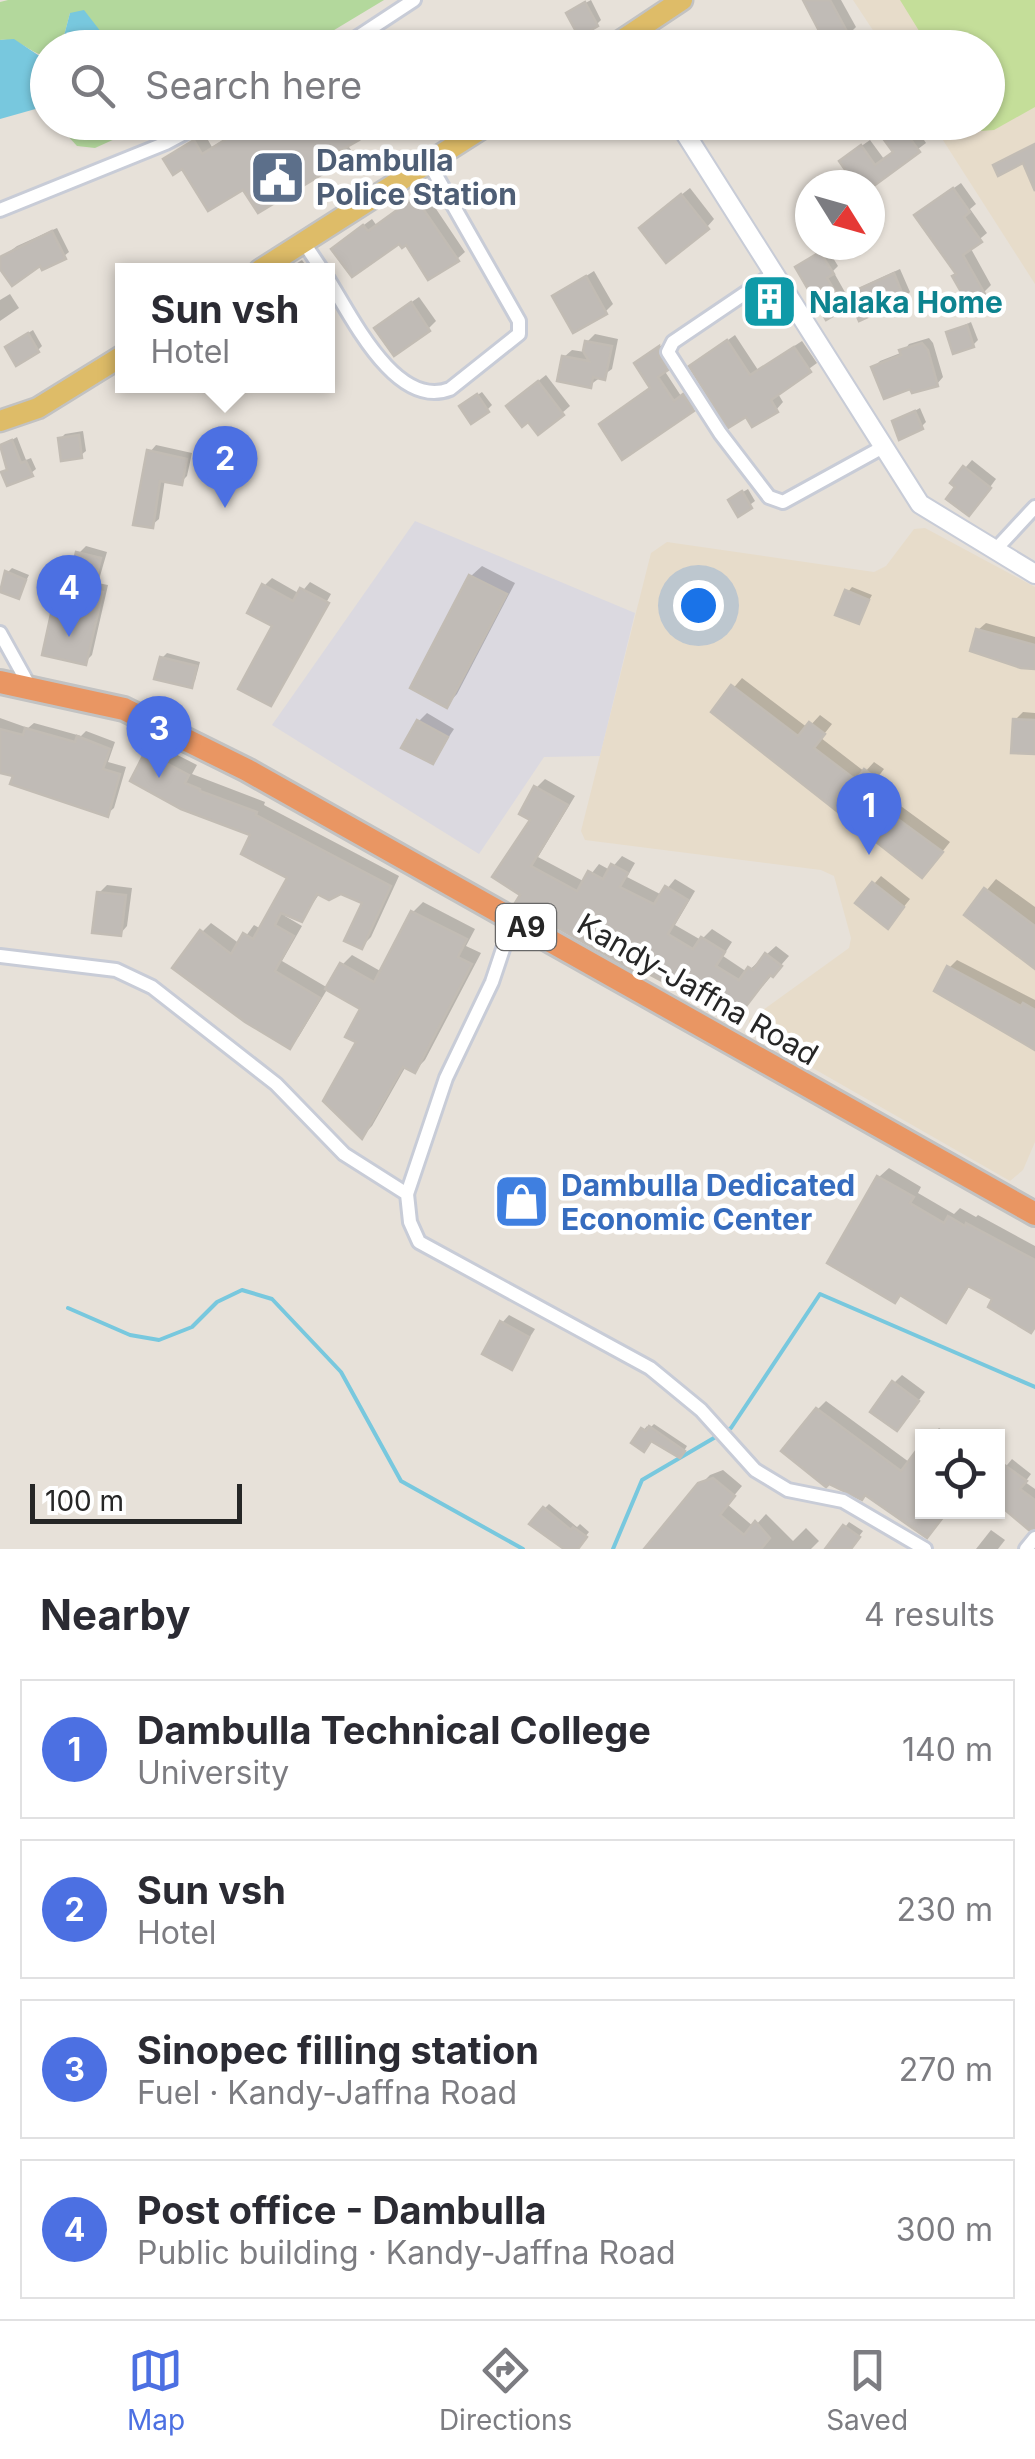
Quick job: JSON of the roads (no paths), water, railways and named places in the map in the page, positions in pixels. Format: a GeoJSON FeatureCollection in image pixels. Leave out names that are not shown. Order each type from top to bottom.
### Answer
{"type":"FeatureCollection","features":[{"type":"Feature","properties":{"kind":"highway","name":"Kandy-Jaffna Road"},"geometry":{"type":"LineString","coordinates":[[0,682],[124,709],[167,728],[1035,1214]]}},
{"type":"Feature","properties":{"kind":"main road"},"geometry":{"type":"LineString","coordinates":[[640,30],[682,0]]}},
{"type":"Feature","properties":{"kind":"main road"},"geometry":{"type":"LineString","coordinates":[[271,263],[464,140]]}},
{"type":"Feature","properties":{"kind":"main road"},"geometry":{"type":"LineString","coordinates":[[0,421],[38,408],[115,360]]}},
{"type":"Feature","properties":{"kind":"street"},"geometry":{"type":"LineString","coordinates":[[368,30],[414,0]]}},
{"type":"Feature","properties":{"kind":"street"},"geometry":{"type":"LineString","coordinates":[[0,210],[172,140]]}},
{"type":"Feature","properties":{"kind":"street"},"geometry":{"type":"LineString","coordinates":[[689,140],[920,504],[1035,574]]}},
{"type":"Feature","properties":{"kind":"street"},"geometry":{"type":"LineString","coordinates":[[335,290],[376,354],[394,374],[422,393],[437,394],[450,389],[519,334],[520,321],[429,163]]}},
{"type":"Feature","properties":{"kind":"street"},"geometry":{"type":"LineString","coordinates":[[304,243],[317,263]]}},
{"type":"Feature","properties":{"kind":"street"},"geometry":{"type":"LineString","coordinates":[[774,273],[673,342],[668,352],[720,433],[770,497],[784,502],[882,447]]}},
{"type":"Feature","properties":{"kind":"street"},"geometry":{"type":"LineString","coordinates":[[996,549],[1035,507]]}},
{"type":"Feature","properties":{"kind":"street"},"geometry":{"type":"LineString","coordinates":[[0,633],[30,687]]}},
{"type":"Feature","properties":{"kind":"street"},"geometry":{"type":"LineString","coordinates":[[513,920],[492,982],[446,1078],[407,1194],[410,1222],[419,1242],[650,1368],[710,1420],[755,1470],[788,1490],[843,1501],[925,1549]]}},
{"type":"Feature","properties":{"kind":"street"},"geometry":{"type":"LineString","coordinates":[[0,956],[116,970],[152,987],[276,1084],[344,1154],[407,1194]]}},
{"type":"Feature","properties":{"kind":"street"},"geometry":{"type":"LineString","coordinates":[[1026,1549],[1035,1538]]}},
{"type":"Feature","properties":{"kind":"water"},"geometry":{"type":"Polygon","coordinates":[[[84,10],[99,30],[66,30],[70,13],[84,10]]]}},
{"type":"Feature","properties":{"kind":"water"},"geometry":{"type":"Polygon","coordinates":[[[14,39],[30,50],[30,111],[0,119],[0,40],[14,39]]]}},
{"type":"Feature","properties":{"kind":"waterway"},"geometry":{"type":"LineString","coordinates":[[68,1308],[130,1335],[159,1340],[192,1327],[217,1302],[242,1290],[272,1299],[341,1372],[401,1481],[523,1549]]}},
{"type":"Feature","properties":{"kind":"waterway"},"geometry":{"type":"LineString","coordinates":[[613,1549],[642,1480],[731,1428],[820,1294],[1035,1387]]}},
{"type":"Feature","properties":{"kind":"place","name":"Dambulla Police Station"},"geometry":{"type":"Point","coordinates":[277,177]}},
{"type":"Feature","properties":{"kind":"place","name":"Nalaka Home"},"geometry":{"type":"Point","coordinates":[770,302]}},
{"type":"Feature","properties":{"kind":"place","name":"Sun vsh"},"geometry":{"type":"Point","coordinates":[225,508]}},
{"type":"Feature","properties":{"kind":"place","name":"Post office - Dambulla"},"geometry":{"type":"Point","coordinates":[69,637]}},
{"type":"Feature","properties":{"kind":"place","name":"Sinopec filling station"},"geometry":{"type":"Point","coordinates":[159,778]}},
{"type":"Feature","properties":{"kind":"place","name":"Dambulla Technical College"},"geometry":{"type":"Point","coordinates":[869,855]}},
{"type":"Feature","properties":{"kind":"place","name":"Dambulla Dedicated Economic Center"},"geometry":{"type":"Point","coordinates":[522,1202]}}]}
